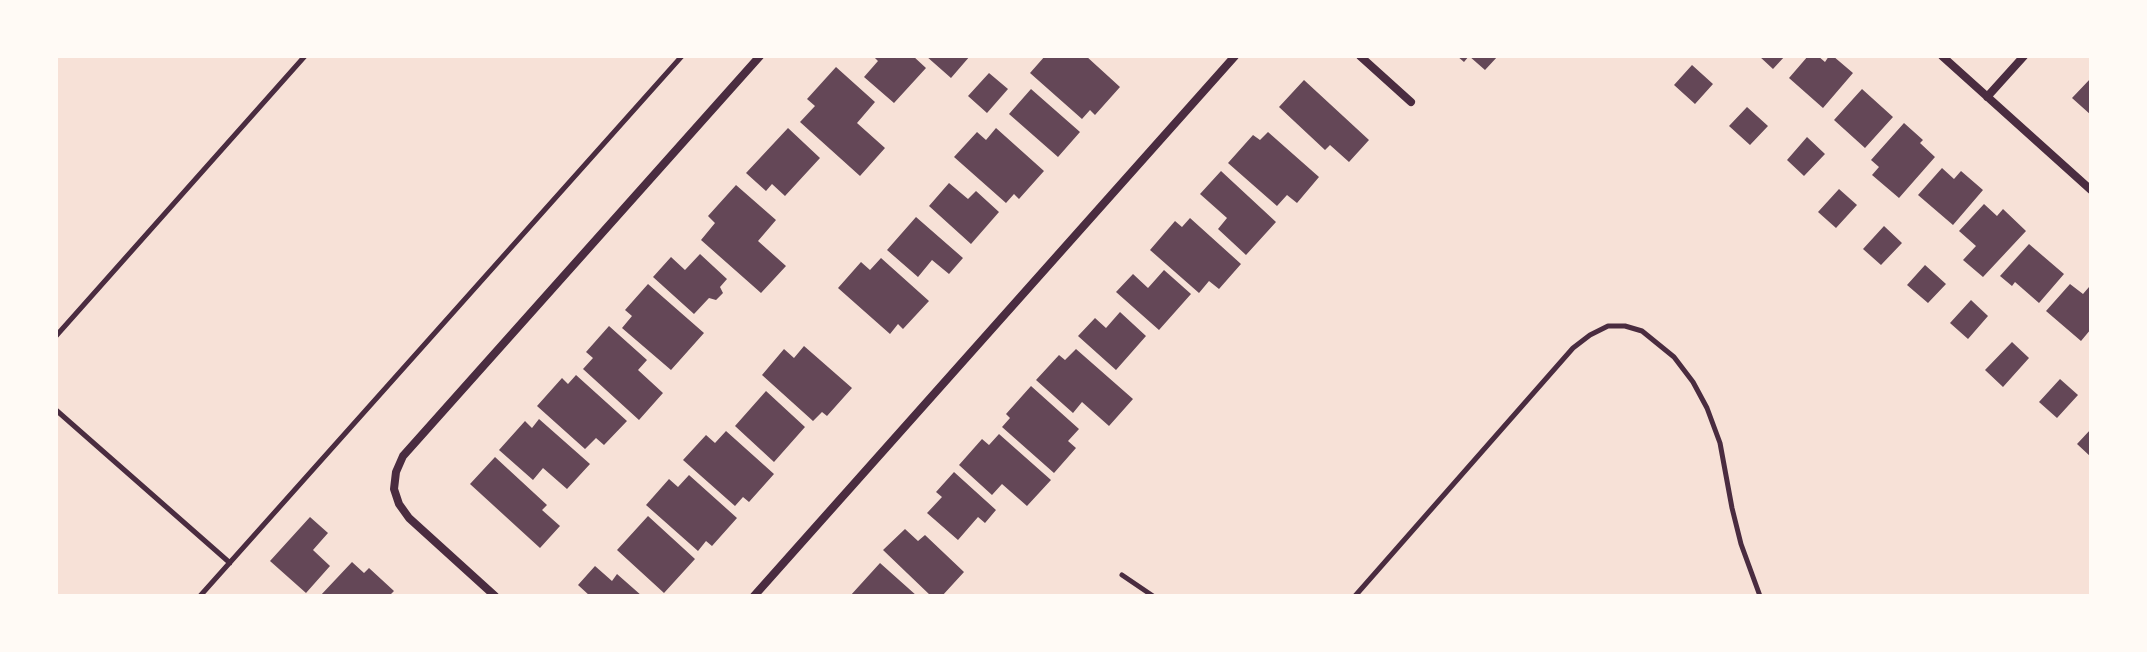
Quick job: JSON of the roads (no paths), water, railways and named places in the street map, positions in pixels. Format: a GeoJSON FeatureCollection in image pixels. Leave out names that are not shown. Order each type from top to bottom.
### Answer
{"type":"FeatureCollection","features":[{"type":"Feature","properties":{"kind":"street"},"geometry":{"type":"LineString","coordinates":[[495,596],[409,518],[399,504],[394,489],[396,472],[403,456],[760,56]]}},
{"type":"Feature","properties":{"kind":"street"},"geometry":{"type":"LineString","coordinates":[[754,596],[1235,56]]}},
{"type":"Feature","properties":{"kind":"street"},"geometry":{"type":"LineString","coordinates":[[1360,56],[1411,102]]}},
{"type":"Feature","properties":{"kind":"street"},"geometry":{"type":"LineString","coordinates":[[1942,56],[2091,190]]}},
{"type":"Feature","properties":{"kind":"street"},"geometry":{"type":"LineString","coordinates":[[1987,97],[2024,56]]}},
{"type":"Feature","properties":{"kind":"lane"},"geometry":{"type":"LineString","coordinates":[[56,336],[305,56]]}},
{"type":"Feature","properties":{"kind":"lane"},"geometry":{"type":"LineString","coordinates":[[200,596],[682,56]]}},
{"type":"Feature","properties":{"kind":"lane"},"geometry":{"type":"LineString","coordinates":[[1355,596],[1573,348],[1608,326],[1625,326],[1642,331],[1674,357],[1693,382],[1720,443],[1741,544],[1760,596]]}},
{"type":"Feature","properties":{"kind":"lane"},"geometry":{"type":"LineString","coordinates":[[56,410],[230,563]]}},
{"type":"Feature","properties":{"kind":"lane"},"geometry":{"type":"LineString","coordinates":[[1122,575],[1153,596]]}}]}
